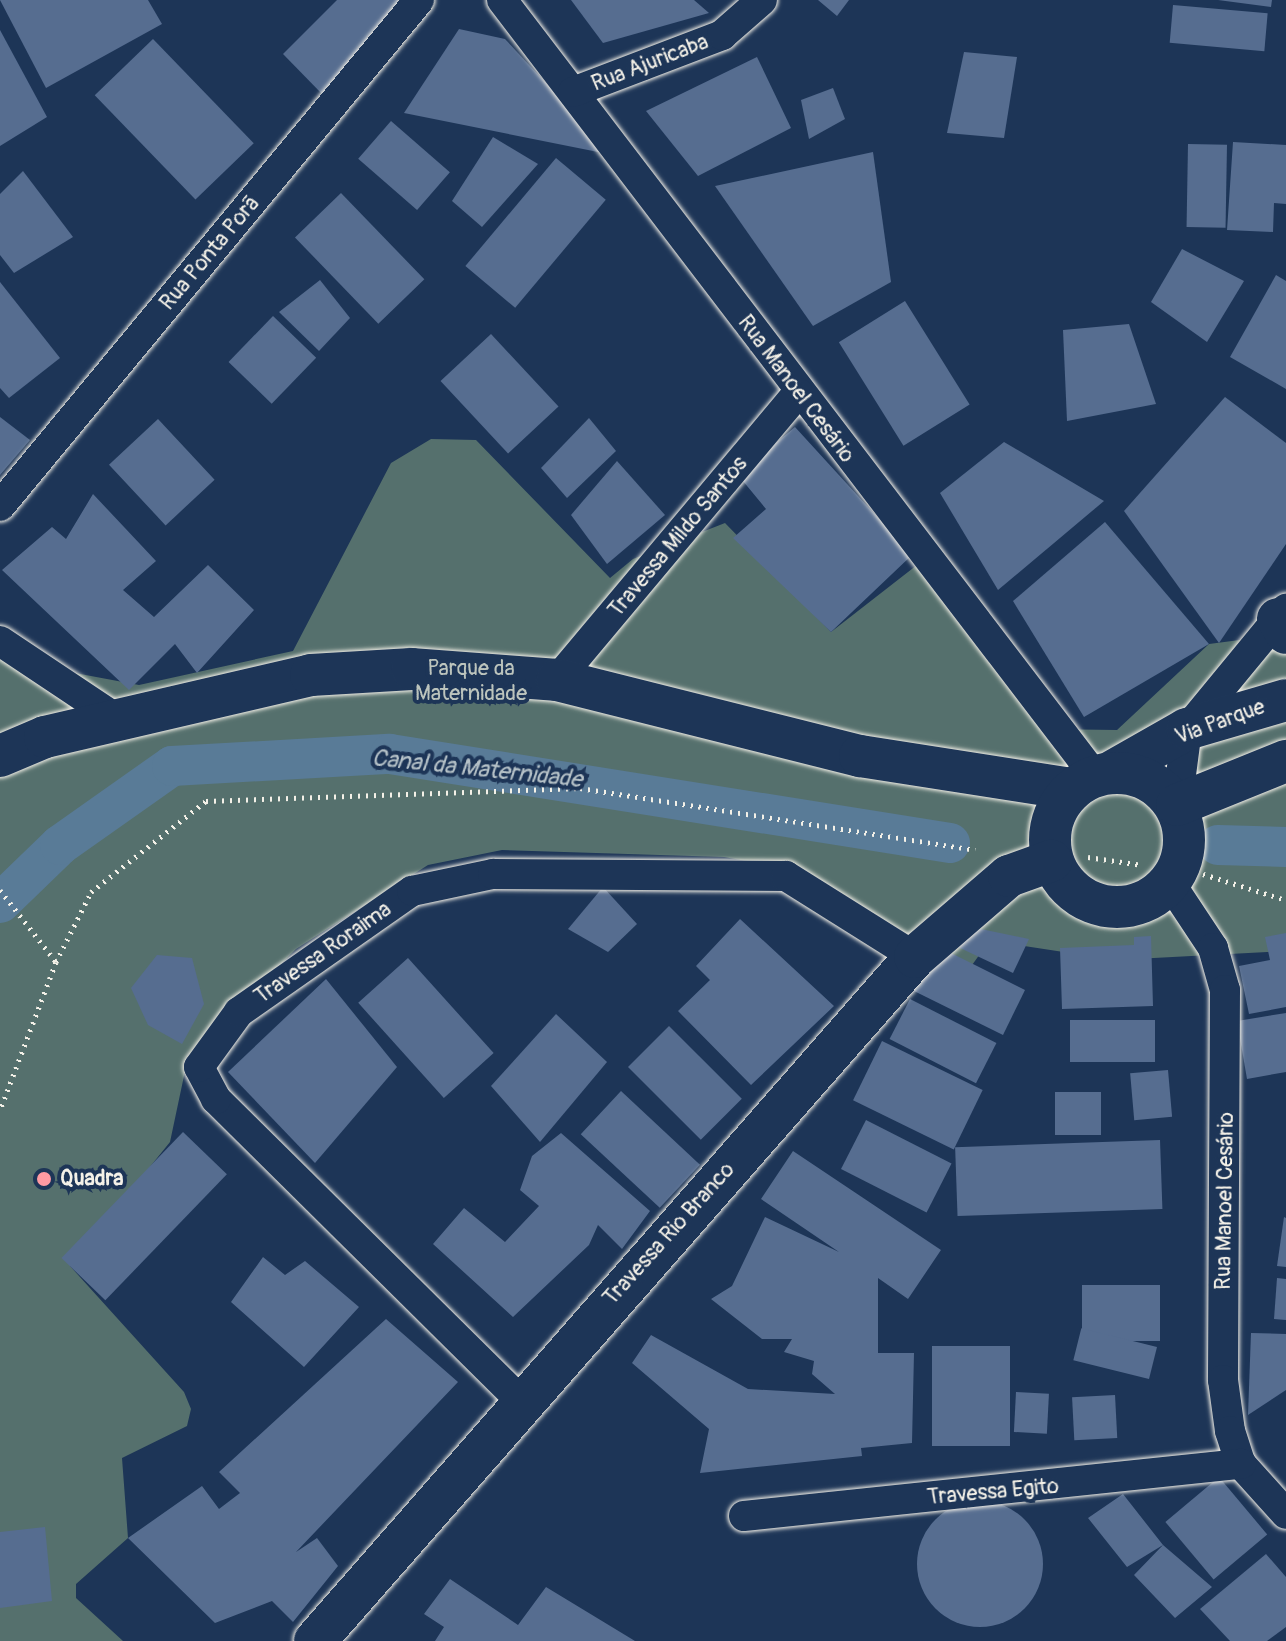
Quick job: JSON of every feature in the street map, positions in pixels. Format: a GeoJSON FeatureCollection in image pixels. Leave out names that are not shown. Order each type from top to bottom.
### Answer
{"type":"FeatureCollection","features":[{"type":"Feature","properties":{"kind":"street","name":"Rua Ponta Porã"},"geometry":{"type":"LineString","coordinates":[[0,506],[419,0]]}},
{"type":"Feature","properties":{"kind":"street","name":"Rua Manoel Cesário"},"geometry":{"type":"LineString","coordinates":[[502,0],[1093,778]]}},
{"type":"Feature","properties":{"kind":"street","name":"Rua Ajuricaba"},"geometry":{"type":"LineString","coordinates":[[573,92],[722,35],[762,0]]}},
{"type":"Feature","properties":{"kind":"street","name":"Travessa Mildo Santos"},"geometry":{"type":"LineString","coordinates":[[557,680],[798,393]]}},
{"type":"Feature","properties":{"kind":"street"},"geometry":{"type":"LineString","coordinates":[[1093,778],[1051,822],[1051,856],[1071,892],[1104,907],[1141,904],[1174,876],[1186,835],[1177,805],[1187,729],[1283,620]]}},
{"type":"Feature","properties":{"kind":"street"},"geometry":{"type":"LineString","coordinates":[[0,641],[117,719]]}},
{"type":"Feature","properties":{"kind":"street"},"geometry":{"type":"LineString","coordinates":[[0,756],[117,719],[311,675],[412,669],[557,680],[860,756],[1093,778],[1150,779],[1177,805]]}},
{"type":"Feature","properties":{"kind":"street","name":"Via Parque"},"geometry":{"type":"LineString","coordinates":[[1093,778],[1187,729],[1286,700]]}},
{"type":"Feature","properties":{"kind":"street"},"geometry":{"type":"LineString","coordinates":[[1177,805],[1286,761]]}},
{"type":"Feature","properties":{"kind":"street","name":"Travessa Rio Branco"},"geometry":{"type":"LineString","coordinates":[[315,1641],[521,1401],[915,957],[1009,876],[1051,856]]}},
{"type":"Feature","properties":{"kind":"street","name":"Travessa Roraima"},"geometry":{"type":"LineString","coordinates":[[521,1401],[216,1099],[199,1067],[239,1012],[412,891],[493,874],[786,876],[915,957]]}},
{"type":"Feature","properties":{"kind":"street","name":"Rua Manoel Cesário"},"geometry":{"type":"LineString","coordinates":[[1174,876],[1213,948],[1225,990],[1223,1380],[1241,1464],[1286,1514]]}},
{"type":"Feature","properties":{"kind":"street","name":"Travessa Egito"},"geometry":{"type":"LineString","coordinates":[[744,1516],[1241,1464]]}},
{"type":"Feature","properties":{"kind":"path"},"geometry":{"type":"LineString","coordinates":[[0,1110],[56,962],[91,892],[206,801],[580,788],[989,851]]}},
{"type":"Feature","properties":{"kind":"path"},"geometry":{"type":"LineString","coordinates":[[1051,856],[1174,876],[1286,900]]}},
{"type":"Feature","properties":{"kind":"path"},"geometry":{"type":"LineString","coordinates":[[0,890],[32,927],[56,962]]}},
{"type":"Feature","properties":{"kind":"green space","name":"Parque da Maternidade"},"geometry":{"type":"Polygon","coordinates":[[[431,439],[476,440],[610,578],[633,559],[725,523],[831,632],[917,565],[1043,729],[1117,730],[1209,644],[1286,634],[1286,951],[1116,960],[1004,943],[985,947],[962,979],[791,869],[724,857],[502,850],[428,865],[296,949],[188,1057],[170,1142],[70,1266],[184,1392],[191,1409],[187,1426],[122,1458],[128,1538],[76,1584],[76,1598],[123,1641],[0,1641],[0,659],[139,685],[293,651],[391,463],[431,439]]]}},
{"type":"Feature","properties":{"kind":"building"},"geometry":{"type":"Polygon","coordinates":[[[0,0],[148,0],[162,24],[46,88],[0,0]]]}},
{"type":"Feature","properties":{"kind":"building"},"geometry":{"type":"Polygon","coordinates":[[[337,0],[407,0],[323,95],[283,54],[337,0]]]}},
{"type":"Feature","properties":{"kind":"building"},"geometry":{"type":"Polygon","coordinates":[[[571,0],[694,0],[709,13],[603,43],[571,0]]]}},
{"type":"Feature","properties":{"kind":"building"},"geometry":{"type":"Polygon","coordinates":[[[818,0],[849,0],[837,16],[818,0]]]}},
{"type":"Feature","properties":{"kind":"building"},"geometry":{"type":"Polygon","coordinates":[[[1218,0],[1272,0],[1271,7],[1218,0]]]}},
{"type":"Feature","properties":{"kind":"building"},"geometry":{"type":"Polygon","coordinates":[[[1173,5],[1268,13],[1264,51],[1170,43],[1173,5]]]}},
{"type":"Feature","properties":{"kind":"building"},"geometry":{"type":"Polygon","coordinates":[[[459,29],[505,39],[613,155],[404,113],[459,29]]]}},
{"type":"Feature","properties":{"kind":"building"},"geometry":{"type":"Polygon","coordinates":[[[0,30],[47,117],[0,146],[0,30]]]}},
{"type":"Feature","properties":{"kind":"building"},"geometry":{"type":"Polygon","coordinates":[[[153,39],[254,143],[195,200],[95,95],[153,39]]]}},
{"type":"Feature","properties":{"kind":"building"},"geometry":{"type":"Polygon","coordinates":[[[964,52],[1017,57],[1004,138],[947,133],[964,52]]]}},
{"type":"Feature","properties":{"kind":"building"},"geometry":{"type":"Polygon","coordinates":[[[757,57],[791,128],[698,176],[646,111],[757,57]]]}},
{"type":"Feature","properties":{"kind":"building"},"geometry":{"type":"Polygon","coordinates":[[[833,88],[845,119],[809,139],[801,100],[833,88]]]}},
{"type":"Feature","properties":{"kind":"building"},"geometry":{"type":"Polygon","coordinates":[[[391,121],[450,172],[417,210],[358,159],[391,121]]]}},
{"type":"Feature","properties":{"kind":"building"},"geometry":{"type":"Polygon","coordinates":[[[493,137],[538,164],[482,227],[452,201],[493,137]]]}},
{"type":"Feature","properties":{"kind":"building"},"geometry":{"type":"Polygon","coordinates":[[[1233,142],[1286,145],[1286,204],[1274,203],[1273,232],[1227,230],[1233,142]]]}},
{"type":"Feature","properties":{"kind":"building"},"geometry":{"type":"Polygon","coordinates":[[[1188,144],[1227,145],[1226,228],[1187,227],[1188,144]]]}},
{"type":"Feature","properties":{"kind":"building"},"geometry":{"type":"Polygon","coordinates":[[[873,152],[891,282],[813,326],[715,186],[873,152]]]}},
{"type":"Feature","properties":{"kind":"building"},"geometry":{"type":"Polygon","coordinates":[[[556,158],[606,200],[515,308],[465,266],[556,158]]]}},
{"type":"Feature","properties":{"kind":"building"},"geometry":{"type":"Polygon","coordinates":[[[23,171],[73,237],[14,273],[0,255],[0,194],[23,171]]]}},
{"type":"Feature","properties":{"kind":"building"},"geometry":{"type":"Polygon","coordinates":[[[341,193],[424,279],[378,324],[295,237],[341,193]]]}},
{"type":"Feature","properties":{"kind":"building"},"geometry":{"type":"Polygon","coordinates":[[[1182,249],[1244,281],[1207,342],[1151,302],[1182,249]]]}},
{"type":"Feature","properties":{"kind":"building"},"geometry":{"type":"Polygon","coordinates":[[[1276,275],[1286,281],[1286,389],[1230,357],[1276,275]]]}},
{"type":"Feature","properties":{"kind":"building"},"geometry":{"type":"Polygon","coordinates":[[[320,280],[350,318],[319,351],[279,312],[320,280]]]}},
{"type":"Feature","properties":{"kind":"building"},"geometry":{"type":"Polygon","coordinates":[[[0,282],[60,358],[9,398],[0,388],[0,282]]]}},
{"type":"Feature","properties":{"kind":"building"},"geometry":{"type":"Polygon","coordinates":[[[905,301],[970,404],[904,446],[839,342],[905,301]]]}},
{"type":"Feature","properties":{"kind":"building"},"geometry":{"type":"Polygon","coordinates":[[[273,316],[316,358],[272,404],[229,362],[273,316]]]}},
{"type":"Feature","properties":{"kind":"building"},"geometry":{"type":"Polygon","coordinates":[[[1129,324],[1156,404],[1067,421],[1063,330],[1129,324]]]}},
{"type":"Feature","properties":{"kind":"building"},"geometry":{"type":"Polygon","coordinates":[[[491,334],[559,406],[508,453],[441,381],[491,334]]]}},
{"type":"Feature","properties":{"kind":"building"},"geometry":{"type":"Polygon","coordinates":[[[1225,397],[1286,443],[1286,544],[1219,643],[1124,511],[1225,397]]]}},
{"type":"Feature","properties":{"kind":"building"},"geometry":{"type":"Polygon","coordinates":[[[0,417],[30,440],[0,475],[0,417]]]}},
{"type":"Feature","properties":{"kind":"building"},"geometry":{"type":"Polygon","coordinates":[[[589,418],[616,451],[567,498],[541,468],[589,418]]]}},
{"type":"Feature","properties":{"kind":"building"},"geometry":{"type":"Polygon","coordinates":[[[158,419],[215,480],[166,525],[109,465],[158,419]]]}},
{"type":"Feature","properties":{"kind":"building"},"geometry":{"type":"Polygon","coordinates":[[[795,427],[912,555],[831,632],[733,538],[766,509],[738,475],[795,427]]]}},
{"type":"Feature","properties":{"kind":"building"},"geometry":{"type":"Polygon","coordinates":[[[1004,442],[1104,501],[998,590],[940,493],[1004,442]]]}},
{"type":"Feature","properties":{"kind":"building"},"geometry":{"type":"Polygon","coordinates":[[[617,461],[665,515],[607,564],[571,515],[617,461]]]}},
{"type":"Feature","properties":{"kind":"building"},"geometry":{"type":"Polygon","coordinates":[[[93,494],[156,561],[123,590],[154,617],[208,565],[254,610],[197,673],[175,644],[129,690],[2,570],[52,527],[66,539],[93,494]]]}},
{"type":"Feature","properties":{"kind":"building"},"geometry":{"type":"Polygon","coordinates":[[[1105,522],[1209,644],[1084,717],[1013,601],[1105,522]]]}},
{"type":"Feature","properties":{"kind":"building"},"geometry":{"type":"Polygon","coordinates":[[[603,887],[637,924],[608,952],[568,929],[603,887]]]}},
{"type":"Feature","properties":{"kind":"building"},"geometry":{"type":"Polygon","coordinates":[[[740,919],[834,1006],[751,1085],[678,1011],[710,980],[696,966],[740,919]]]}},
{"type":"Feature","properties":{"kind":"building"},"geometry":{"type":"Polygon","coordinates":[[[976,928],[1029,939],[1013,973],[958,947],[976,928]]]}},
{"type":"Feature","properties":{"kind":"building"},"geometry":{"type":"Polygon","coordinates":[[[1286,933],[1286,1007],[1249,1014],[1239,966],[1270,960],[1265,937],[1286,933]]]}},
{"type":"Feature","properties":{"kind":"building"},"geometry":{"type":"Polygon","coordinates":[[[1151,936],[1153,1006],[1062,1009],[1060,948],[1134,945],[1134,937],[1151,936]]]}},
{"type":"Feature","properties":{"kind":"building"},"geometry":{"type":"Polygon","coordinates":[[[947,951],[1025,990],[1003,1035],[912,990],[947,951]]]}},
{"type":"Feature","properties":{"kind":"building"},"geometry":{"type":"Polygon","coordinates":[[[157,955],[192,958],[204,1004],[182,1044],[148,1025],[131,988],[157,955]]]}},
{"type":"Feature","properties":{"kind":"building"},"geometry":{"type":"Polygon","coordinates":[[[408,958],[494,1053],[444,1098],[358,1003],[408,958]]]}},
{"type":"Feature","properties":{"kind":"building"},"geometry":{"type":"Polygon","coordinates":[[[326,979],[397,1067],[315,1163],[228,1072],[326,979]]]}},
{"type":"Feature","properties":{"kind":"building"},"geometry":{"type":"Polygon","coordinates":[[[910,999],[996,1043],[976,1083],[890,1039],[910,999]]]}},
{"type":"Feature","properties":{"kind":"building"},"geometry":{"type":"Polygon","coordinates":[[[1286,1013],[1286,1072],[1247,1079],[1237,1021],[1286,1013]]]}},
{"type":"Feature","properties":{"kind":"building"},"geometry":{"type":"Polygon","coordinates":[[[556,1014],[607,1062],[540,1142],[491,1086],[556,1014]]]}},
{"type":"Feature","properties":{"kind":"building"},"geometry":{"type":"Polygon","coordinates":[[[1070,1020],[1155,1020],[1155,1062],[1070,1062],[1070,1020]]]}},
{"type":"Feature","properties":{"kind":"building"},"geometry":{"type":"Polygon","coordinates":[[[669,1026],[742,1099],[701,1140],[628,1067],[669,1026]]]}},
{"type":"Feature","properties":{"kind":"building"},"geometry":{"type":"Polygon","coordinates":[[[882,1041],[983,1090],[954,1149],[853,1100],[882,1041]]]}},
{"type":"Feature","properties":{"kind":"building"},"geometry":{"type":"Polygon","coordinates":[[[1168,1070],[1172,1117],[1134,1120],[1130,1073],[1168,1070]]]}},
{"type":"Feature","properties":{"kind":"building"},"geometry":{"type":"Polygon","coordinates":[[[621,1091],[700,1165],[660,1208],[581,1134],[621,1091]]]}},
{"type":"Feature","properties":{"kind":"building"},"geometry":{"type":"Polygon","coordinates":[[[1055,1092],[1101,1092],[1101,1135],[1055,1135],[1055,1092]]]}},
{"type":"Feature","properties":{"kind":"building"},"geometry":{"type":"Polygon","coordinates":[[[866,1120],[952,1164],[927,1213],[841,1169],[866,1120]]]}},
{"type":"Feature","properties":{"kind":"building"},"geometry":{"type":"Polygon","coordinates":[[[183,1132],[227,1174],[105,1300],[61,1258],[183,1132]]]}},
{"type":"Feature","properties":{"kind":"building"},"geometry":{"type":"Polygon","coordinates":[[[561,1133],[650,1211],[622,1249],[598,1225],[589,1245],[513,1317],[433,1244],[464,1208],[505,1242],[539,1206],[520,1190],[532,1156],[561,1133]]]}},
{"type":"Feature","properties":{"kind":"building"},"geometry":{"type":"Polygon","coordinates":[[[1160,1140],[1162,1209],[958,1216],[955,1147],[1160,1140]]]}},
{"type":"Feature","properties":{"kind":"building"},"geometry":{"type":"Polygon","coordinates":[[[793,1151],[941,1250],[908,1299],[878,1278],[878,1353],[914,1353],[912,1443],[861,1448],[862,1456],[700,1473],[709,1429],[632,1363],[651,1335],[748,1389],[835,1394],[812,1374],[814,1361],[784,1352],[792,1339],[762,1339],[711,1299],[732,1286],[765,1217],[839,1252],[761,1199],[793,1151]]]}},
{"type":"Feature","properties":{"kind":"building"},"geometry":{"type":"Polygon","coordinates":[[[1286,1218],[1286,1267],[1277,1266],[1286,1218]]]}},
{"type":"Feature","properties":{"kind":"building"},"geometry":{"type":"Polygon","coordinates":[[[263,1257],[285,1275],[305,1261],[359,1307],[304,1367],[231,1302],[263,1257]]]}},
{"type":"Feature","properties":{"kind":"building"},"geometry":{"type":"Polygon","coordinates":[[[1277,1278],[1286,1279],[1286,1320],[1274,1319],[1277,1278]]]}},
{"type":"Feature","properties":{"kind":"building"},"geometry":{"type":"Polygon","coordinates":[[[1082,1285],[1160,1285],[1160,1341],[1082,1341],[1082,1285]]]}},
{"type":"Feature","properties":{"kind":"building"},"geometry":{"type":"Polygon","coordinates":[[[386,1319],[458,1382],[296,1552],[317,1538],[338,1566],[293,1622],[272,1601],[215,1623],[128,1538],[202,1486],[219,1509],[240,1493],[219,1472],[386,1319]]]}},
{"type":"Feature","properties":{"kind":"building"},"geometry":{"type":"Polygon","coordinates":[[[1081,1328],[1157,1347],[1149,1379],[1073,1360],[1081,1328]]]}},
{"type":"Feature","properties":{"kind":"building"},"geometry":{"type":"Polygon","coordinates":[[[1251,1333],[1286,1334],[1286,1390],[1248,1415],[1251,1333]]]}},
{"type":"Feature","properties":{"kind":"building"},"geometry":{"type":"Polygon","coordinates":[[[932,1346],[1010,1346],[1010,1446],[932,1446],[932,1346]]]}},
{"type":"Feature","properties":{"kind":"building"},"geometry":{"type":"Polygon","coordinates":[[[1016,1392],[1049,1394],[1047,1434],[1014,1432],[1016,1392]]]}},
{"type":"Feature","properties":{"kind":"building"},"geometry":{"type":"Polygon","coordinates":[[[1115,1395],[1117,1438],[1074,1440],[1072,1397],[1115,1395]]]}},
{"type":"Feature","properties":{"kind":"building"},"geometry":{"type":"Polygon","coordinates":[[[1219,1477],[1267,1534],[1214,1579],[1165,1522],[1219,1477]]]}},
{"type":"Feature","properties":{"kind":"building"},"geometry":{"type":"Polygon","coordinates":[[[1123,1494],[1163,1545],[1127,1567],[1088,1518],[1123,1494]]]}},
{"type":"Feature","properties":{"kind":"building"},"geometry":{"type":"Polygon","coordinates":[[[980,1501],[1004,1506],[1025,1519],[1038,1540],[1043,1564],[1038,1588],[1025,1609],[1004,1622],[980,1627],[956,1622],[935,1609],[922,1588],[917,1564],[922,1540],[935,1519],[956,1506],[980,1501]]]}},
{"type":"Feature","properties":{"kind":"building"},"geometry":{"type":"Polygon","coordinates":[[[45,1527],[52,1601],[0,1608],[0,1532],[45,1527]]]}},
{"type":"Feature","properties":{"kind":"building"},"geometry":{"type":"Polygon","coordinates":[[[1163,1545],[1212,1587],[1175,1618],[1134,1575],[1163,1545]]]}},
{"type":"Feature","properties":{"kind":"building"},"geometry":{"type":"Polygon","coordinates":[[[1266,1554],[1286,1577],[1286,1627],[1267,1641],[1230,1641],[1200,1609],[1266,1554]]]}},
{"type":"Feature","properties":{"kind":"building"},"geometry":{"type":"Polygon","coordinates":[[[450,1579],[518,1625],[546,1587],[635,1641],[435,1641],[444,1627],[424,1614],[450,1579]]]}},
{"type":"Feature","properties":{"kind":"waterway","name":"Canal da Maternidade"},"geometry":{"type":"LineString","coordinates":[[0,903],[60,845],[172,766],[390,754],[950,843]]}},
{"type":"Feature","properties":{"kind":"waterway","name":"Canal da Maternidade"},"geometry":{"type":"LineString","coordinates":[[1218,845],[1286,847]]}},
{"type":"Feature","properties":{"kind":"place","name":"Quadra"},"geometry":{"type":"Point","coordinates":[44,1179]}}]}
